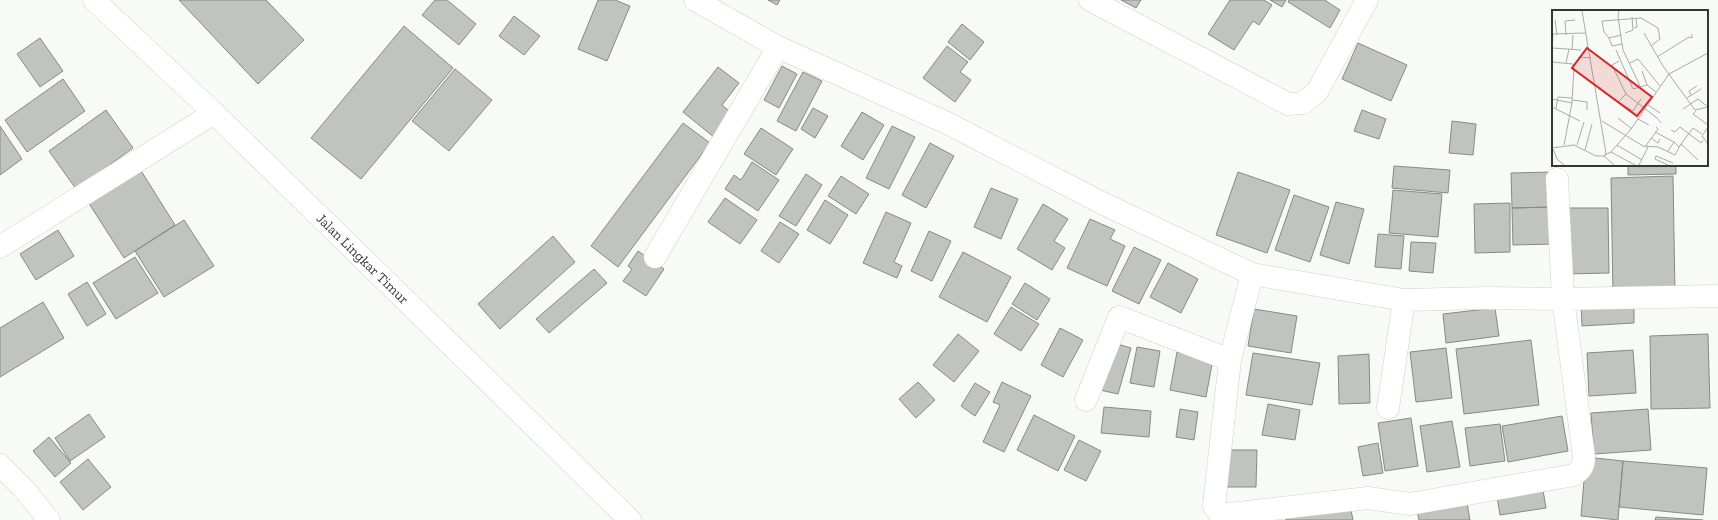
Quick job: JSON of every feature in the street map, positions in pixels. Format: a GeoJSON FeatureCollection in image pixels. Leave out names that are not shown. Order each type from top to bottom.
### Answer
{"type":"FeatureCollection","features":[{"type":"Feature","properties":{"kind":"main road","name":"Jalan Lingkar Timur"},"geometry":{"type":"LineString","coordinates":[[94,0],[214,113],[630,520]]}},
{"type":"Feature","properties":{"kind":"main road"},"geometry":{"type":"LineString","coordinates":[[695,0],[778,47],[947,123],[1117,210],[1252,274],[1404,300],[1718,296]]}},
{"type":"Feature","properties":{"kind":"main road"},"geometry":{"type":"LineString","coordinates":[[1090,0],[1288,104],[1303,103],[1317,92],[1367,0]]}},
{"type":"Feature","properties":{"kind":"main road"},"geometry":{"type":"LineString","coordinates":[[655,256],[778,47]]}},
{"type":"Feature","properties":{"kind":"main road"},"geometry":{"type":"LineString","coordinates":[[0,247],[214,113]]}},
{"type":"Feature","properties":{"kind":"main road"},"geometry":{"type":"LineString","coordinates":[[1252,274],[1230,360],[1214,506],[1221,515],[1368,498],[1411,512],[1507,486],[1574,475],[1580,471],[1584,465],[1584,457],[1563,299],[1557,179]]}},
{"type":"Feature","properties":{"kind":"main road"},"geometry":{"type":"LineString","coordinates":[[1388,408],[1404,300]]}},
{"type":"Feature","properties":{"kind":"main road"},"geometry":{"type":"LineString","coordinates":[[1086,400],[1120,317],[1135,321],[1230,360]]}},
{"type":"Feature","properties":{"kind":"main road"},"geometry":{"type":"LineString","coordinates":[[0,465],[23,488],[49,520]]}},
{"type":"Feature","properties":{"kind":"building"},"geometry":{"type":"Polygon","coordinates":[[[179,0],[266,0],[304,40],[258,84],[179,0]]]}},
{"type":"Feature","properties":{"kind":"building"},"geometry":{"type":"Polygon","coordinates":[[[435,0],[447,0],[476,24],[459,45],[422,15],[435,0]]]}},
{"type":"Feature","properties":{"kind":"building"},"geometry":{"type":"Polygon","coordinates":[[[598,0],[615,0],[630,6],[607,61],[578,49],[598,0]]]}},
{"type":"Feature","properties":{"kind":"building"},"geometry":{"type":"Polygon","coordinates":[[[768,0],[780,0],[777,5],[768,0]]]}},
{"type":"Feature","properties":{"kind":"building"},"geometry":{"type":"Polygon","coordinates":[[[1121,0],[1141,0],[1136,8],[1121,0]]]}},
{"type":"Feature","properties":{"kind":"building"},"geometry":{"type":"Polygon","coordinates":[[[1230,0],[1264,0],[1272,5],[1259,25],[1253,21],[1234,50],[1208,34],[1230,0]]]}},
{"type":"Feature","properties":{"kind":"building"},"geometry":{"type":"Polygon","coordinates":[[[1270,0],[1286,0],[1282,7],[1270,0]]]}},
{"type":"Feature","properties":{"kind":"building"},"geometry":{"type":"Polygon","coordinates":[[[1289,0],[1326,0],[1340,10],[1330,28],[1288,2],[1289,0]]]}},
{"type":"Feature","properties":{"kind":"building"},"geometry":{"type":"Polygon","coordinates":[[[514,16],[540,36],[524,55],[499,36],[514,16]]]}},
{"type":"Feature","properties":{"kind":"building"},"geometry":{"type":"Polygon","coordinates":[[[962,24],[984,42],[970,60],[948,42],[962,24]]]}},
{"type":"Feature","properties":{"kind":"building"},"geometry":{"type":"Polygon","coordinates":[[[404,26],[453,68],[361,179],[311,138],[404,26]]]}},
{"type":"Feature","properties":{"kind":"building"},"geometry":{"type":"Polygon","coordinates":[[[40,38],[63,71],[40,87],[17,54],[40,38]]]}},
{"type":"Feature","properties":{"kind":"building"},"geometry":{"type":"Polygon","coordinates":[[[1358,43],[1407,65],[1391,101],[1342,79],[1358,43]]]}},
{"type":"Feature","properties":{"kind":"building"},"geometry":{"type":"Polygon","coordinates":[[[947,46],[968,62],[960,72],[971,80],[955,102],[923,78],[947,46]]]}},
{"type":"Feature","properties":{"kind":"building"},"geometry":{"type":"Polygon","coordinates":[[[782,66],[797,74],[779,108],[764,100],[782,66]]]}},
{"type":"Feature","properties":{"kind":"building"},"geometry":{"type":"Polygon","coordinates":[[[718,67],[739,83],[722,105],[734,115],[715,138],[683,112],[718,67]]]}},
{"type":"Feature","properties":{"kind":"building"},"geometry":{"type":"Polygon","coordinates":[[[455,69],[492,100],[449,151],[412,121],[455,69]]]}},
{"type":"Feature","properties":{"kind":"building"},"geometry":{"type":"Polygon","coordinates":[[[803,72],[822,81],[796,131],[777,121],[803,72]]]}},
{"type":"Feature","properties":{"kind":"building"},"geometry":{"type":"Polygon","coordinates":[[[63,79],[85,111],[27,152],[5,120],[63,79]]]}},
{"type":"Feature","properties":{"kind":"building"},"geometry":{"type":"Polygon","coordinates":[[[813,108],[828,116],[815,138],[801,129],[813,108]]]}},
{"type":"Feature","properties":{"kind":"building"},"geometry":{"type":"Polygon","coordinates":[[[106,110],[133,148],[76,189],[49,151],[106,110]]]}},
{"type":"Feature","properties":{"kind":"building"},"geometry":{"type":"Polygon","coordinates":[[[1362,110],[1386,119],[1379,139],[1354,131],[1362,110]]]}},
{"type":"Feature","properties":{"kind":"building"},"geometry":{"type":"Polygon","coordinates":[[[862,112],[884,125],[863,160],[841,146],[862,112]]]}},
{"type":"Feature","properties":{"kind":"building"},"geometry":{"type":"Polygon","coordinates":[[[1452,121],[1476,124],[1473,155],[1449,153],[1452,121]]]}},
{"type":"Feature","properties":{"kind":"building"},"geometry":{"type":"Polygon","coordinates":[[[683,123],[710,143],[618,267],[591,246],[683,123]]]}},
{"type":"Feature","properties":{"kind":"building"},"geometry":{"type":"Polygon","coordinates":[[[0,126],[22,159],[0,175],[0,126]]]}},
{"type":"Feature","properties":{"kind":"building"},"geometry":{"type":"Polygon","coordinates":[[[892,126],[915,137],[889,189],[866,178],[892,126]]]}},
{"type":"Feature","properties":{"kind":"building"},"geometry":{"type":"Polygon","coordinates":[[[761,128],[793,149],[776,175],[744,154],[761,128]]]}},
{"type":"Feature","properties":{"kind":"building"},"geometry":{"type":"Polygon","coordinates":[[[930,143],[954,156],[926,208],[902,195],[930,143]]]}},
{"type":"Feature","properties":{"kind":"building"},"geometry":{"type":"Polygon","coordinates":[[[752,162],[779,180],[758,211],[725,189],[734,175],[741,180],[752,162]]]}},
{"type":"Feature","properties":{"kind":"building"},"geometry":{"type":"Polygon","coordinates":[[[1394,166],[1450,170],[1448,193],[1392,188],[1394,166]]]}},
{"type":"Feature","properties":{"kind":"building"},"geometry":{"type":"Polygon","coordinates":[[[1628,166],[1676,166],[1676,174],[1628,175],[1628,166]]]}},
{"type":"Feature","properties":{"kind":"building"},"geometry":{"type":"Polygon","coordinates":[[[140,169],[175,225],[124,258],[88,202],[140,169]]]}},
{"type":"Feature","properties":{"kind":"building"},"geometry":{"type":"Polygon","coordinates":[[[1238,172],[1290,190],[1267,253],[1216,235],[1238,172]]]}},
{"type":"Feature","properties":{"kind":"building"},"geometry":{"type":"Polygon","coordinates":[[[1552,172],[1552,207],[1512,208],[1511,173],[1552,172]]]}},
{"type":"Feature","properties":{"kind":"building"},"geometry":{"type":"Polygon","coordinates":[[[806,174],[822,185],[796,226],[779,216],[806,174]]]}},
{"type":"Feature","properties":{"kind":"building"},"geometry":{"type":"Polygon","coordinates":[[[841,176],[869,194],[856,214],[828,196],[841,176]]]}},
{"type":"Feature","properties":{"kind":"building"},"geometry":{"type":"Polygon","coordinates":[[[1673,176],[1675,293],[1613,294],[1611,178],[1673,176]]]}},
{"type":"Feature","properties":{"kind":"building"},"geometry":{"type":"Polygon","coordinates":[[[991,188],[1018,199],[1001,239],[974,227],[991,188]]]}},
{"type":"Feature","properties":{"kind":"building"},"geometry":{"type":"Polygon","coordinates":[[[1393,190],[1442,194],[1438,237],[1389,233],[1393,190]]]}},
{"type":"Feature","properties":{"kind":"building"},"geometry":{"type":"Polygon","coordinates":[[[1294,195],[1329,207],[1310,262],[1275,250],[1294,195]]]}},
{"type":"Feature","properties":{"kind":"building"},"geometry":{"type":"Polygon","coordinates":[[[725,198],[757,220],[740,244],[708,222],[725,198]]]}},
{"type":"Feature","properties":{"kind":"building"},"geometry":{"type":"Polygon","coordinates":[[[825,200],[848,215],[830,244],[807,230],[825,200]]]}},
{"type":"Feature","properties":{"kind":"building"},"geometry":{"type":"Polygon","coordinates":[[[1336,202],[1364,209],[1349,264],[1320,255],[1336,202]]]}},
{"type":"Feature","properties":{"kind":"building"},"geometry":{"type":"Polygon","coordinates":[[[1510,203],[1510,252],[1475,253],[1474,204],[1510,203]]]}},
{"type":"Feature","properties":{"kind":"building"},"geometry":{"type":"Polygon","coordinates":[[[1043,204],[1068,219],[1054,241],[1065,248],[1052,270],[1017,249],[1043,204]]]}},
{"type":"Feature","properties":{"kind":"building"},"geometry":{"type":"Polygon","coordinates":[[[1552,207],[1553,244],[1513,245],[1512,208],[1552,207]]]}},
{"type":"Feature","properties":{"kind":"building"},"geometry":{"type":"Polygon","coordinates":[[[1565,208],[1608,208],[1609,273],[1566,274],[1565,208]]]}},
{"type":"Feature","properties":{"kind":"building"},"geometry":{"type":"Polygon","coordinates":[[[886,212],[911,223],[894,262],[902,266],[897,278],[863,263],[886,212]]]}},
{"type":"Feature","properties":{"kind":"building"},"geometry":{"type":"Polygon","coordinates":[[[1090,219],[1115,230],[1110,239],[1125,246],[1107,286],[1067,268],[1090,219]]]}},
{"type":"Feature","properties":{"kind":"building"},"geometry":{"type":"Polygon","coordinates":[[[184,220],[214,266],[164,297],[135,251],[184,220]]]}},
{"type":"Feature","properties":{"kind":"building"},"geometry":{"type":"Polygon","coordinates":[[[780,222],[799,234],[779,263],[761,251],[780,222]]]}},
{"type":"Feature","properties":{"kind":"building"},"geometry":{"type":"Polygon","coordinates":[[[58,230],[74,256],[36,280],[20,254],[58,230]]]}},
{"type":"Feature","properties":{"kind":"building"},"geometry":{"type":"Polygon","coordinates":[[[929,231],[951,241],[932,281],[911,271],[929,231]]]}},
{"type":"Feature","properties":{"kind":"building"},"geometry":{"type":"Polygon","coordinates":[[[1378,234],[1404,236],[1401,269],[1375,267],[1378,234]]]}},
{"type":"Feature","properties":{"kind":"building"},"geometry":{"type":"Polygon","coordinates":[[[553,236],[575,262],[500,329],[478,304],[553,236]]]}},
{"type":"Feature","properties":{"kind":"building"},"geometry":{"type":"Polygon","coordinates":[[[1411,242],[1436,243],[1433,273],[1409,271],[1411,242]]]}},
{"type":"Feature","properties":{"kind":"building"},"geometry":{"type":"Polygon","coordinates":[[[1134,247],[1161,260],[1139,304],[1112,291],[1134,247]]]}},
{"type":"Feature","properties":{"kind":"building"},"geometry":{"type":"Polygon","coordinates":[[[638,251],[664,269],[646,296],[623,281],[632,269],[628,266],[638,251]]]}},
{"type":"Feature","properties":{"kind":"building"},"geometry":{"type":"Polygon","coordinates":[[[963,252],[1011,277],[987,322],[939,297],[963,252]]]}},
{"type":"Feature","properties":{"kind":"building"},"geometry":{"type":"Polygon","coordinates":[[[135,257],[158,293],[116,319],[93,283],[135,257]]]}},
{"type":"Feature","properties":{"kind":"building"},"geometry":{"type":"Polygon","coordinates":[[[1168,263],[1198,279],[1181,313],[1150,297],[1168,263]]]}},
{"type":"Feature","properties":{"kind":"building"},"geometry":{"type":"Polygon","coordinates":[[[594,269],[607,283],[549,333],[536,319],[594,269]]]}},
{"type":"Feature","properties":{"kind":"building"},"geometry":{"type":"Polygon","coordinates":[[[87,282],[106,314],[87,326],[68,294],[87,282]]]}},
{"type":"Feature","properties":{"kind":"building"},"geometry":{"type":"Polygon","coordinates":[[[1025,283],[1050,299],[1037,320],[1012,304],[1025,283]]]}},
{"type":"Feature","properties":{"kind":"building"},"geometry":{"type":"Polygon","coordinates":[[[1634,300],[1634,323],[1582,326],[1581,303],[1634,300]]]}},
{"type":"Feature","properties":{"kind":"building"},"geometry":{"type":"Polygon","coordinates":[[[43,302],[64,338],[0,377],[0,328],[43,302]]]}},
{"type":"Feature","properties":{"kind":"building"},"geometry":{"type":"Polygon","coordinates":[[[1011,307],[1039,324],[1021,351],[994,334],[1011,307]]]}},
{"type":"Feature","properties":{"kind":"building"},"geometry":{"type":"Polygon","coordinates":[[[1495,308],[1499,336],[1446,343],[1443,314],[1495,308]]]}},
{"type":"Feature","properties":{"kind":"building"},"geometry":{"type":"Polygon","coordinates":[[[1254,309],[1297,316],[1291,353],[1248,346],[1254,309]]]}},
{"type":"Feature","properties":{"kind":"building"},"geometry":{"type":"Polygon","coordinates":[[[1060,328],[1083,340],[1063,377],[1041,365],[1060,328]]]}},
{"type":"Feature","properties":{"kind":"building"},"geometry":{"type":"Polygon","coordinates":[[[958,334],[979,351],[954,382],[933,365],[958,334]]]}},
{"type":"Feature","properties":{"kind":"building"},"geometry":{"type":"Polygon","coordinates":[[[1708,334],[1710,408],[1651,409],[1650,336],[1708,334]]]}},
{"type":"Feature","properties":{"kind":"building"},"geometry":{"type":"Polygon","coordinates":[[[1531,340],[1539,405],[1464,414],[1456,349],[1531,340]]]}},
{"type":"Feature","properties":{"kind":"building"},"geometry":{"type":"Polygon","coordinates":[[[1114,343],[1131,348],[1118,394],[1100,390],[1114,343]]]}},
{"type":"Feature","properties":{"kind":"building"},"geometry":{"type":"Polygon","coordinates":[[[1137,347],[1160,351],[1154,387],[1130,383],[1137,347]]]}},
{"type":"Feature","properties":{"kind":"building"},"geometry":{"type":"Polygon","coordinates":[[[1446,348],[1452,398],[1416,402],[1410,352],[1446,348]]]}},
{"type":"Feature","properties":{"kind":"building"},"geometry":{"type":"Polygon","coordinates":[[[1633,350],[1636,393],[1589,396],[1587,353],[1633,350]]]}},
{"type":"Feature","properties":{"kind":"building"},"geometry":{"type":"Polygon","coordinates":[[[1177,352],[1213,359],[1206,397],[1170,390],[1177,352]]]}},
{"type":"Feature","properties":{"kind":"building"},"geometry":{"type":"Polygon","coordinates":[[[1253,353],[1320,363],[1312,405],[1246,395],[1253,353]]]}},
{"type":"Feature","properties":{"kind":"building"},"geometry":{"type":"Polygon","coordinates":[[[1369,354],[1370,403],[1339,404],[1338,356],[1369,354]]]}},
{"type":"Feature","properties":{"kind":"building"},"geometry":{"type":"Polygon","coordinates":[[[918,382],[935,400],[916,418],[899,399],[918,382]]]}},
{"type":"Feature","properties":{"kind":"building"},"geometry":{"type":"Polygon","coordinates":[[[1002,382],[1031,396],[1004,452],[983,442],[1000,405],[993,402],[1002,382]]]}},
{"type":"Feature","properties":{"kind":"building"},"geometry":{"type":"Polygon","coordinates":[[[975,383],[990,392],[975,416],[961,406],[975,383]]]}},
{"type":"Feature","properties":{"kind":"building"},"geometry":{"type":"Polygon","coordinates":[[[1268,404],[1300,410],[1295,440],[1262,435],[1268,404]]]}},
{"type":"Feature","properties":{"kind":"building"},"geometry":{"type":"Polygon","coordinates":[[[1104,407],[1151,411],[1149,437],[1101,433],[1104,407]]]}},
{"type":"Feature","properties":{"kind":"building"},"geometry":{"type":"Polygon","coordinates":[[[1180,409],[1198,412],[1194,440],[1176,437],[1180,409]]]}},
{"type":"Feature","properties":{"kind":"building"},"geometry":{"type":"Polygon","coordinates":[[[1648,409],[1651,450],[1594,454],[1591,413],[1648,409]]]}},
{"type":"Feature","properties":{"kind":"building"},"geometry":{"type":"Polygon","coordinates":[[[89,414],[105,437],[70,461],[55,438],[89,414]]]}},
{"type":"Feature","properties":{"kind":"building"},"geometry":{"type":"Polygon","coordinates":[[[1034,415],[1075,436],[1058,471],[1017,450],[1034,415]]]}},
{"type":"Feature","properties":{"kind":"building"},"geometry":{"type":"Polygon","coordinates":[[[1562,416],[1568,451],[1508,462],[1502,426],[1562,416]]]}},
{"type":"Feature","properties":{"kind":"building"},"geometry":{"type":"Polygon","coordinates":[[[1411,418],[1418,466],[1385,471],[1378,423],[1411,418]]]}},
{"type":"Feature","properties":{"kind":"building"},"geometry":{"type":"Polygon","coordinates":[[[1452,421],[1460,467],[1427,472],[1420,426],[1452,421]]]}},
{"type":"Feature","properties":{"kind":"building"},"geometry":{"type":"Polygon","coordinates":[[[1500,424],[1505,461],[1470,466],[1465,428],[1500,424]]]}},
{"type":"Feature","properties":{"kind":"building"},"geometry":{"type":"Polygon","coordinates":[[[49,437],[71,463],[55,477],[33,451],[49,437]]]}},
{"type":"Feature","properties":{"kind":"building"},"geometry":{"type":"Polygon","coordinates":[[[1079,440],[1101,451],[1086,481],[1064,470],[1079,440]]]}},
{"type":"Feature","properties":{"kind":"building"},"geometry":{"type":"Polygon","coordinates":[[[1378,443],[1383,473],[1363,476],[1358,447],[1378,443]]]}},
{"type":"Feature","properties":{"kind":"building"},"geometry":{"type":"Polygon","coordinates":[[[1226,450],[1257,450],[1256,487],[1225,487],[1226,450]]]}},
{"type":"Feature","properties":{"kind":"building"},"geometry":{"type":"Polygon","coordinates":[[[1586,457],[1623,461],[1618,520],[1581,516],[1586,457]]]}},
{"type":"Feature","properties":{"kind":"building"},"geometry":{"type":"Polygon","coordinates":[[[88,459],[111,487],[83,510],[60,482],[88,459]]]}},
{"type":"Feature","properties":{"kind":"building"},"geometry":{"type":"Polygon","coordinates":[[[1623,461],[1707,468],[1703,515],[1619,507],[1623,461]]]}},
{"type":"Feature","properties":{"kind":"building"},"geometry":{"type":"Polygon","coordinates":[[[1542,484],[1546,508],[1500,515],[1496,491],[1542,484]]]}},
{"type":"Feature","properties":{"kind":"building"},"geometry":{"type":"Polygon","coordinates":[[[1466,497],[1470,520],[1419,520],[1416,505],[1466,497]]]}},
{"type":"Feature","properties":{"kind":"building"},"geometry":{"type":"Polygon","coordinates":[[[1350,505],[1353,520],[1286,520],[1285,515],[1350,505]]]}},
{"type":"Feature","properties":{"kind":"building"},"geometry":{"type":"Polygon","coordinates":[[[1656,517],[1703,520],[1655,520],[1656,517]]]}}]}
